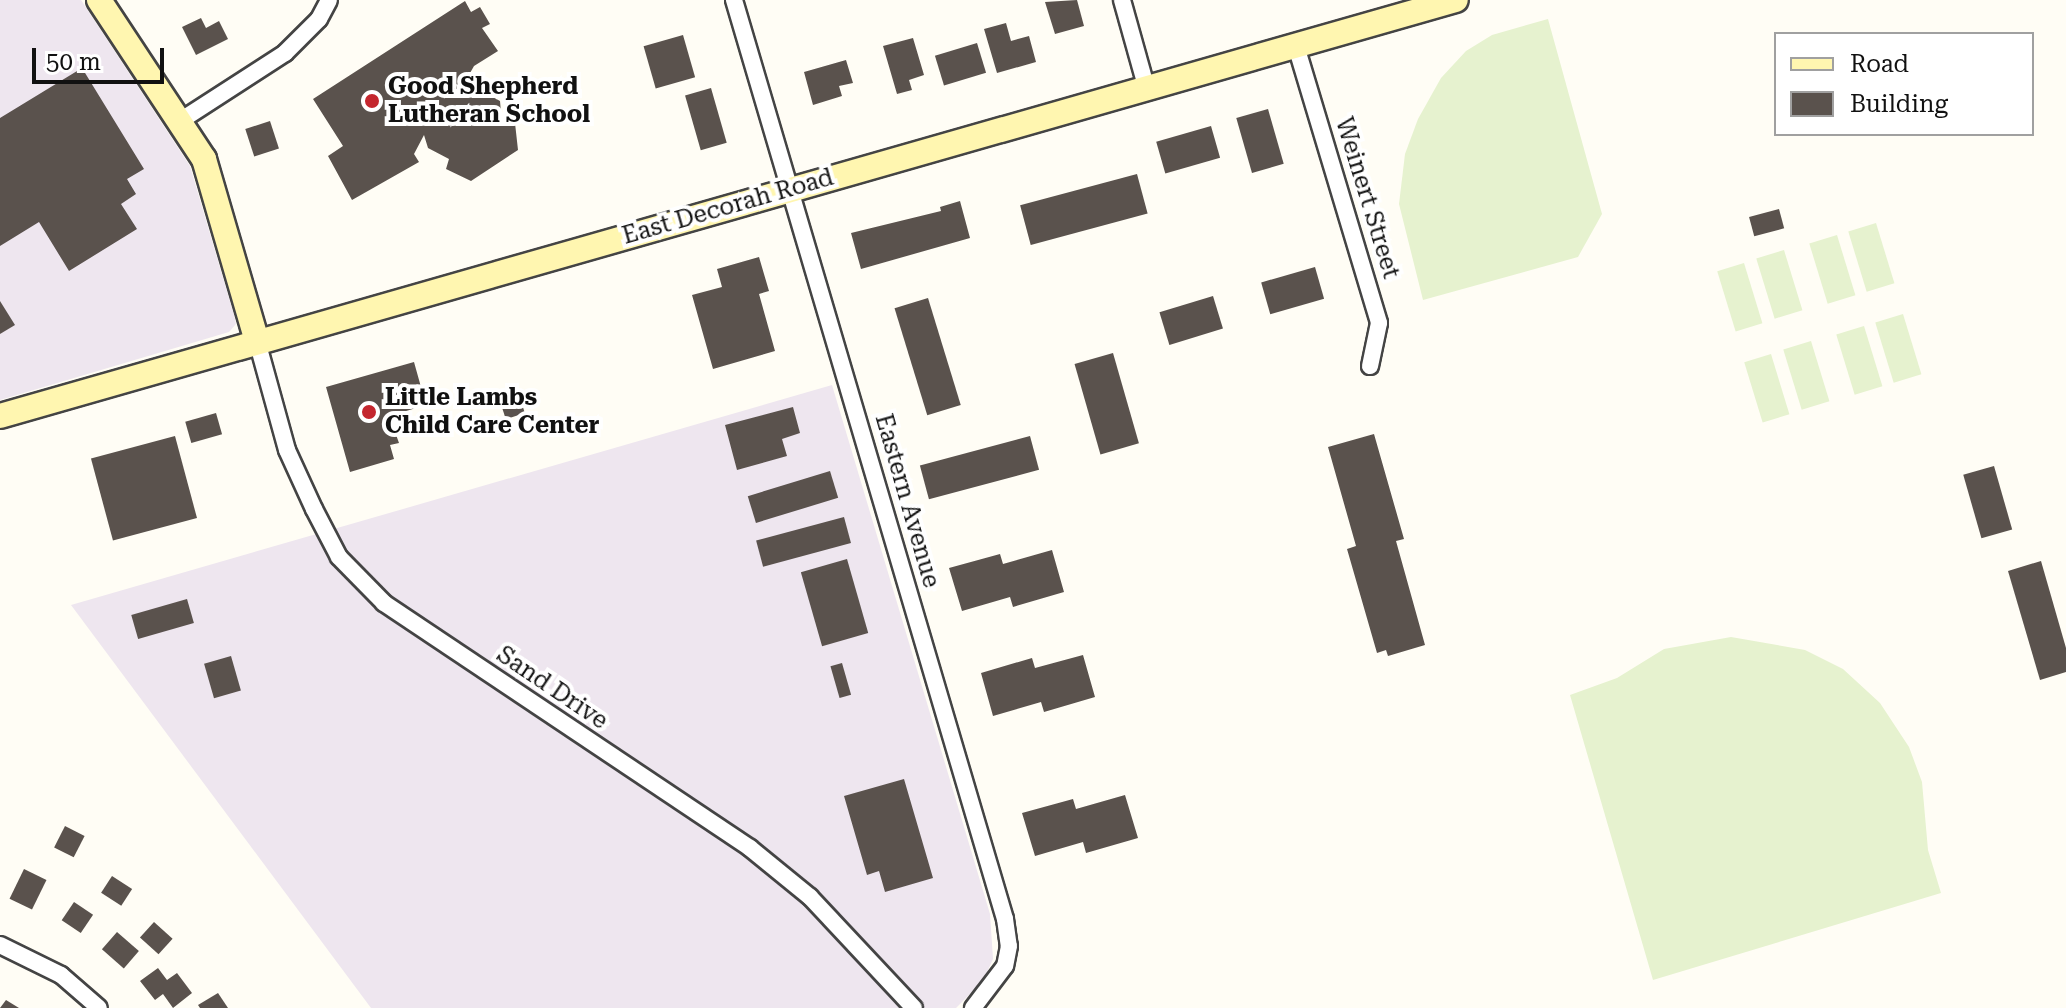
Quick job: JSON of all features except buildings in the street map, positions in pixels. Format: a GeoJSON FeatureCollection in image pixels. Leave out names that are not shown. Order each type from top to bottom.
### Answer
{"type":"FeatureCollection","features":[{"type":"Feature","properties":{"kind":"street"},"geometry":{"type":"LineString","coordinates":[[99,0],[180,121],[216,191],[257,341]]}},
{"type":"Feature","properties":{"kind":"street"},"geometry":{"type":"LineString","coordinates":[[180,121],[285,53],[319,19],[329,0]]}},
{"type":"Feature","properties":{"kind":"street","name":"Eastern Avenue"},"geometry":{"type":"LineString","coordinates":[[734,0],[1005,919],[1009,946],[1005,966],[973,1008]]}},
{"type":"Feature","properties":{"kind":"street"},"geometry":{"type":"LineString","coordinates":[[1122,0],[1146,86]]}},
{"type":"Feature","properties":{"kind":"street","name":"East Decorah Road"},"geometry":{"type":"LineString","coordinates":[[0,416],[1146,86],[1456,0]]}},
{"type":"Feature","properties":{"kind":"street","name":"Weinert Street"},"geometry":{"type":"LineString","coordinates":[[1296,46],[1379,323],[1370,366]]}},
{"type":"Feature","properties":{"kind":"street","name":"Sand Drive"},"geometry":{"type":"LineString","coordinates":[[257,341],[287,450],[314,509],[339,557],[384,603],[750,848],[810,897],[914,1008]]}},
{"type":"Feature","properties":{"kind":"street"},"geometry":{"type":"LineString","coordinates":[[0,945],[61,975],[99,1008]]}},
{"type":"Feature","properties":{"kind":"shaded area"},"geometry":{"type":"Polygon","coordinates":[[[0,0],[81,0],[190,166],[234,315],[236,324],[229,332],[0,400],[0,0]]]}},
{"type":"Feature","properties":{"kind":"shaded area"},"geometry":{"type":"Polygon","coordinates":[[[832,385],[990,914],[993,959],[983,981],[956,1008],[371,1008],[71,605],[832,385]]]}},
{"type":"Feature","properties":{"kind":"green space"},"geometry":{"type":"Polygon","coordinates":[[[1548,19],[1602,214],[1578,257],[1423,300],[1399,204],[1405,154],[1418,119],[1441,78],[1466,51],[1492,35],[1548,19]]]}},
{"type":"Feature","properties":{"kind":"green space"},"geometry":{"type":"Polygon","coordinates":[[[1876,223],[1894,283],[1867,292],[1848,231],[1876,223]]]}},
{"type":"Feature","properties":{"kind":"green space"},"geometry":{"type":"Polygon","coordinates":[[[1837,235],[1855,295],[1828,304],[1809,243],[1837,235]]]}},
{"type":"Feature","properties":{"kind":"green space"},"geometry":{"type":"Polygon","coordinates":[[[1784,250],[1802,310],[1775,319],[1756,258],[1784,250]]]}},
{"type":"Feature","properties":{"kind":"green space"},"geometry":{"type":"Polygon","coordinates":[[[1744,263],[1762,323],[1736,331],[1717,271],[1744,263]]]}},
{"type":"Feature","properties":{"kind":"green space"},"geometry":{"type":"Polygon","coordinates":[[[1903,314],[1921,374],[1894,383],[1875,322],[1903,314]]]}},
{"type":"Feature","properties":{"kind":"green space"},"geometry":{"type":"Polygon","coordinates":[[[1864,326],[1882,386],[1855,395],[1836,334],[1864,326]]]}},
{"type":"Feature","properties":{"kind":"green space"},"geometry":{"type":"Polygon","coordinates":[[[1811,341],[1829,401],[1802,410],[1783,349],[1811,341]]]}},
{"type":"Feature","properties":{"kind":"green space"},"geometry":{"type":"Polygon","coordinates":[[[1771,354],[1789,414],[1763,422],[1744,362],[1771,354]]]}},
{"type":"Feature","properties":{"kind":"green space"},"geometry":{"type":"Polygon","coordinates":[[[1731,637],[1805,650],[1843,669],[1880,703],[1909,747],[1922,782],[1928,850],[1941,893],[1653,980],[1570,695],[1617,678],[1664,649],[1731,637]]]}},
{"type":"Feature","properties":{"kind":"place","name":"Good Shepherd Lutheran School"},"geometry":{"type":"Point","coordinates":[372,101]}},
{"type":"Feature","properties":{"kind":"place","name":"Little Lambs Child Care Center"},"geometry":{"type":"Point","coordinates":[369,412]}}]}
